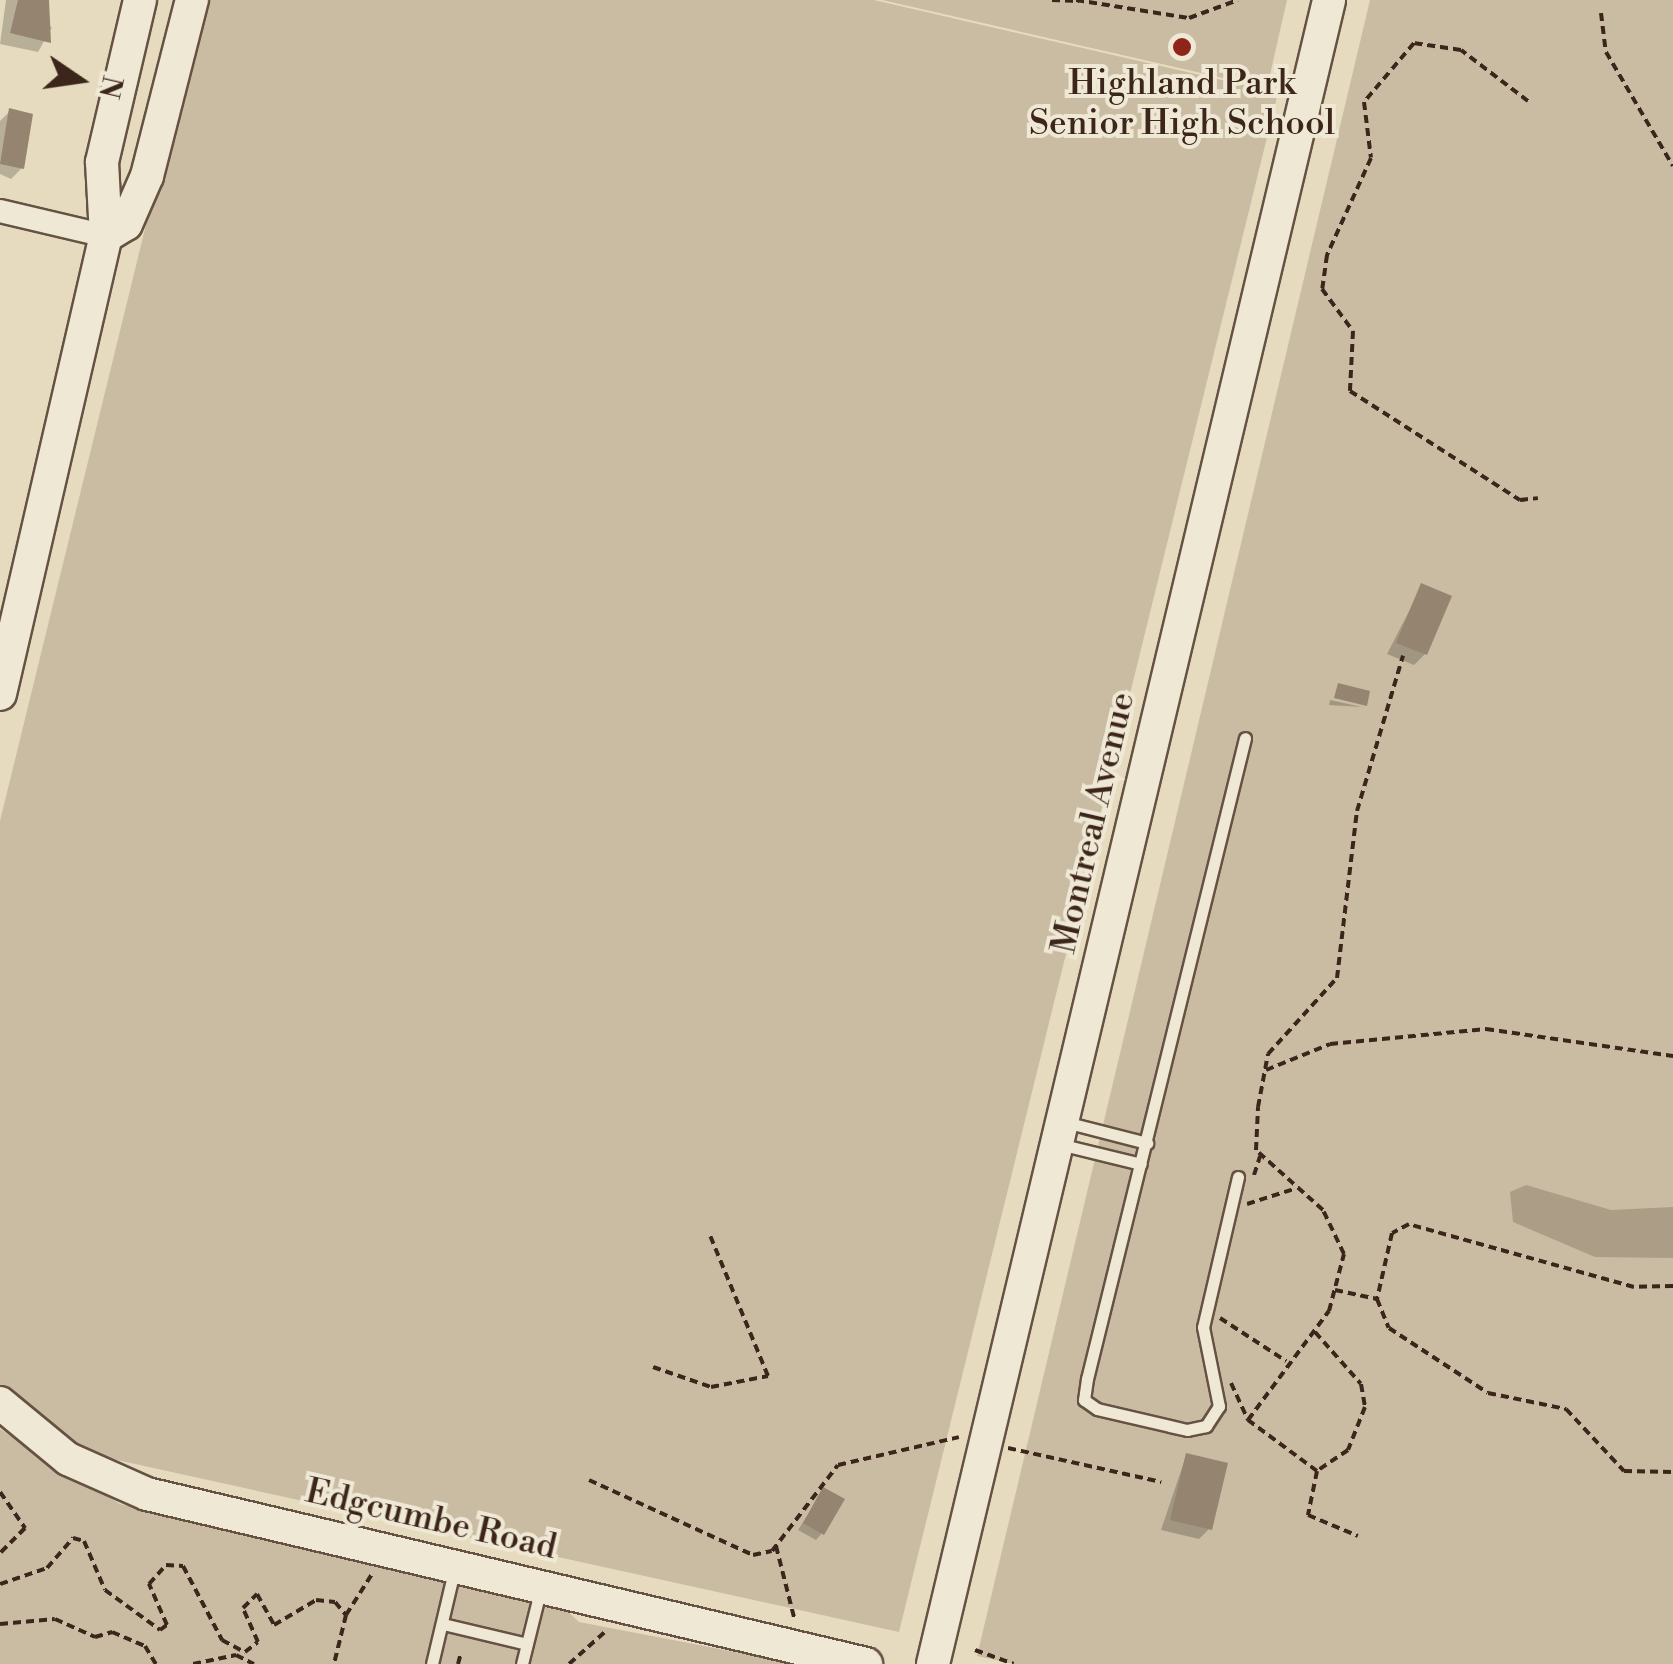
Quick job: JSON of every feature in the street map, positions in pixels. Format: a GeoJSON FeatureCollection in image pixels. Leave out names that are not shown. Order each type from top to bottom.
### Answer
{"type":"FeatureCollection","features":[{"type":"Feature","properties":{"kind":"street"},"geometry":{"type":"LineString","coordinates":[[2,676],[106,236],[102,162],[140,0]]}},
{"type":"Feature","properties":{"kind":"street"},"geometry":{"type":"LineString","coordinates":[[0,211],[106,236],[126,224],[147,176],[192,0]]}},
{"type":"Feature","properties":{"kind":"street","name":"Montreal Avenue"},"geometry":{"type":"LineString","coordinates":[[933,1664],[1329,0]]}},
{"type":"Feature","properties":{"kind":"street","name":"Edgcumbe Road"},"geometry":{"type":"LineString","coordinates":[[0,1403],[68,1458],[132,1488],[866,1664]]}},
{"type":"Feature","properties":{"kind":"lane"},"geometry":{"type":"LineString","coordinates":[[1238,1177],[1203,1326],[1219,1406],[1206,1426],[1187,1430],[1084,1400],[1245,738]]}},
{"type":"Feature","properties":{"kind":"lane"},"geometry":{"type":"LineString","coordinates":[[1062,1133],[1147,1143]]}},
{"type":"Feature","properties":{"kind":"lane"},"geometry":{"type":"LineString","coordinates":[[1062,1133],[1141,1164]]}},
{"type":"Feature","properties":{"kind":"lane"},"geometry":{"type":"LineString","coordinates":[[432,1664],[455,1566]]}},
{"type":"Feature","properties":{"kind":"lane"},"geometry":{"type":"LineString","coordinates":[[522,1664],[541,1587]]}},
{"type":"Feature","properties":{"kind":"lane"},"geometry":{"type":"LineString","coordinates":[[443,1624],[527,1644]]}},
{"type":"Feature","properties":{"kind":"path"},"geometry":{"type":"LineString","coordinates":[[1052,0],[1078,0],[1188,18],[1238,0]]}},
{"type":"Feature","properties":{"kind":"path"},"geometry":{"type":"LineString","coordinates":[[1601,13],[1606,52],[1673,166]]}},
{"type":"Feature","properties":{"kind":"path"},"geometry":{"type":"LineString","coordinates":[[1528,102],[1461,50],[1414,43],[1364,102],[1372,158],[1326,255],[1322,289],[1353,331],[1350,392],[1520,500],[1538,498]]}},
{"type":"Feature","properties":{"kind":"path"},"geometry":{"type":"LineString","coordinates":[[1242,1223],[1260,1156],[1264,1072],[1282,1032],[1337,978],[1357,810],[1403,656]]}},
{"type":"Feature","properties":{"kind":"path"},"geometry":{"type":"LineString","coordinates":[[1264,1072],[1330,1044],[1486,1029],[1673,1056]]}},
{"type":"Feature","properties":{"kind":"path"},"geometry":{"type":"LineString","coordinates":[[1248,1420],[1286,1361],[1315,1332],[1335,1290],[1344,1254],[1337,1230],[1260,1156]]}},
{"type":"Feature","properties":{"kind":"path"},"geometry":{"type":"LineString","coordinates":[[1247,1204],[1294,1189]]}},
{"type":"Feature","properties":{"kind":"path"},"geometry":{"type":"LineString","coordinates":[[1673,1286],[1634,1287],[1409,1224],[1392,1233],[1377,1299],[1389,1328],[1457,1374],[1509,1401],[1566,1410],[1624,1470],[1673,1472]]}},
{"type":"Feature","properties":{"kind":"path"},"geometry":{"type":"LineString","coordinates":[[653,1367],[711,1386],[768,1376],[710,1234]]}},
{"type":"Feature","properties":{"kind":"path"},"geometry":{"type":"LineString","coordinates":[[1335,1290],[1377,1299]]}},
{"type":"Feature","properties":{"kind":"path"},"geometry":{"type":"LineString","coordinates":[[1218,1329],[1224,1299]]}},
{"type":"Feature","properties":{"kind":"path"},"geometry":{"type":"LineString","coordinates":[[1220,1318],[1286,1361]]}},
{"type":"Feature","properties":{"kind":"path"},"geometry":{"type":"LineString","coordinates":[[1315,1332],[1361,1384],[1365,1407],[1348,1450],[1317,1471],[1308,1515],[1358,1536]]}},
{"type":"Feature","properties":{"kind":"path"},"geometry":{"type":"LineString","coordinates":[[1227,1375],[1248,1420],[1317,1471]]}},
{"type":"Feature","properties":{"kind":"path"},"geometry":{"type":"LineString","coordinates":[[589,1480],[753,1555],[776,1546],[838,1465],[952,1435],[1160,1482]]}},
{"type":"Feature","properties":{"kind":"path"},"geometry":{"type":"LineString","coordinates":[[0,1492],[25,1528],[0,1553]]}},
{"type":"Feature","properties":{"kind":"path"},"geometry":{"type":"LineString","coordinates":[[0,1584],[47,1568],[74,1538],[84,1541],[105,1590],[160,1630],[167,1626],[149,1584],[166,1565],[192,1576],[222,1640],[245,1652],[258,1642],[243,1608],[257,1594],[274,1625],[316,1600],[346,1615]]}},
{"type":"Feature","properties":{"kind":"path"},"geometry":{"type":"LineString","coordinates":[[776,1546],[795,1622]]}},
{"type":"Feature","properties":{"kind":"path"},"geometry":{"type":"LineString","coordinates":[[334,1664],[346,1615],[369,1590],[378,1548]]}},
{"type":"Feature","properties":{"kind":"path"},"geometry":{"type":"LineString","coordinates":[[0,1624],[55,1619],[95,1638],[112,1632],[145,1646],[156,1664]]}},
{"type":"Feature","properties":{"kind":"path"},"geometry":{"type":"LineString","coordinates":[[570,1664],[607,1630]]}},
{"type":"Feature","properties":{"kind":"path"},"geometry":{"type":"LineString","coordinates":[[974,1650],[1014,1664]]}},
{"type":"Feature","properties":{"kind":"path"},"geometry":{"type":"LineString","coordinates":[[458,1664],[462,1653]]}},
{"type":"Feature","properties":{"kind":"path"},"geometry":{"type":"LineString","coordinates":[[193,1664],[236,1655],[254,1664]]}},
{"type":"Feature","properties":{"kind":"shaded area"},"geometry":{"type":"Polygon","coordinates":[[[201,0],[874,0],[1278,93],[899,1632],[85,1453],[0,1387],[0,821],[201,0]]]}},
{"type":"Feature","properties":{"kind":"shaded area","name":"Highland Park Senior High School"},"geometry":{"type":"Polygon","coordinates":[[[882,0],[1287,0],[1267,88],[882,0]]]}},
{"type":"Feature","properties":{"kind":"shaded area"},"geometry":{"type":"Polygon","coordinates":[[[1370,0],[1673,0],[1673,1664],[1014,1664],[977,1656],[1370,0]]]}},
{"type":"Feature","properties":{"kind":"shaded area"},"geometry":{"type":"Polygon","coordinates":[[[1526,1185],[1611,1210],[1673,1207],[1673,1258],[1595,1257],[1513,1222],[1510,1192],[1526,1185]]]}},
{"type":"Feature","properties":{"kind":"shaded area"},"geometry":{"type":"Polygon","coordinates":[[[0,1429],[120,1504],[566,1610],[579,1622],[798,1664],[0,1664],[0,1429]]]}},
{"type":"Feature","properties":{"kind":"building"},"geometry":{"type":"Polygon","coordinates":[[[18,0],[49,0],[51,43],[10,33],[18,0]]]}},
{"type":"Feature","properties":{"kind":"building"},"geometry":{"type":"Polygon","coordinates":[[[9,108],[33,114],[24,169],[0,164],[9,108]]]}},
{"type":"Feature","properties":{"kind":"building"},"geometry":{"type":"Polygon","coordinates":[[[1421,583],[1452,596],[1427,655],[1396,643],[1421,583]]]}},
{"type":"Feature","properties":{"kind":"building"},"geometry":{"type":"Polygon","coordinates":[[[1338,683],[1370,691],[1367,706],[1334,698],[1338,683]]]}},
{"type":"Feature","properties":{"kind":"building"},"geometry":{"type":"Polygon","coordinates":[[[1186,1453],[1228,1463],[1212,1530],[1170,1520],[1186,1453]]]}},
{"type":"Feature","properties":{"kind":"building"},"geometry":{"type":"Polygon","coordinates":[[[823,1487],[845,1499],[824,1535],[803,1523],[823,1487]]]}},
{"type":"Feature","properties":{"kind":"place","name":"Highland Park Senior High School"},"geometry":{"type":"Point","coordinates":[1182,47]}}]}
